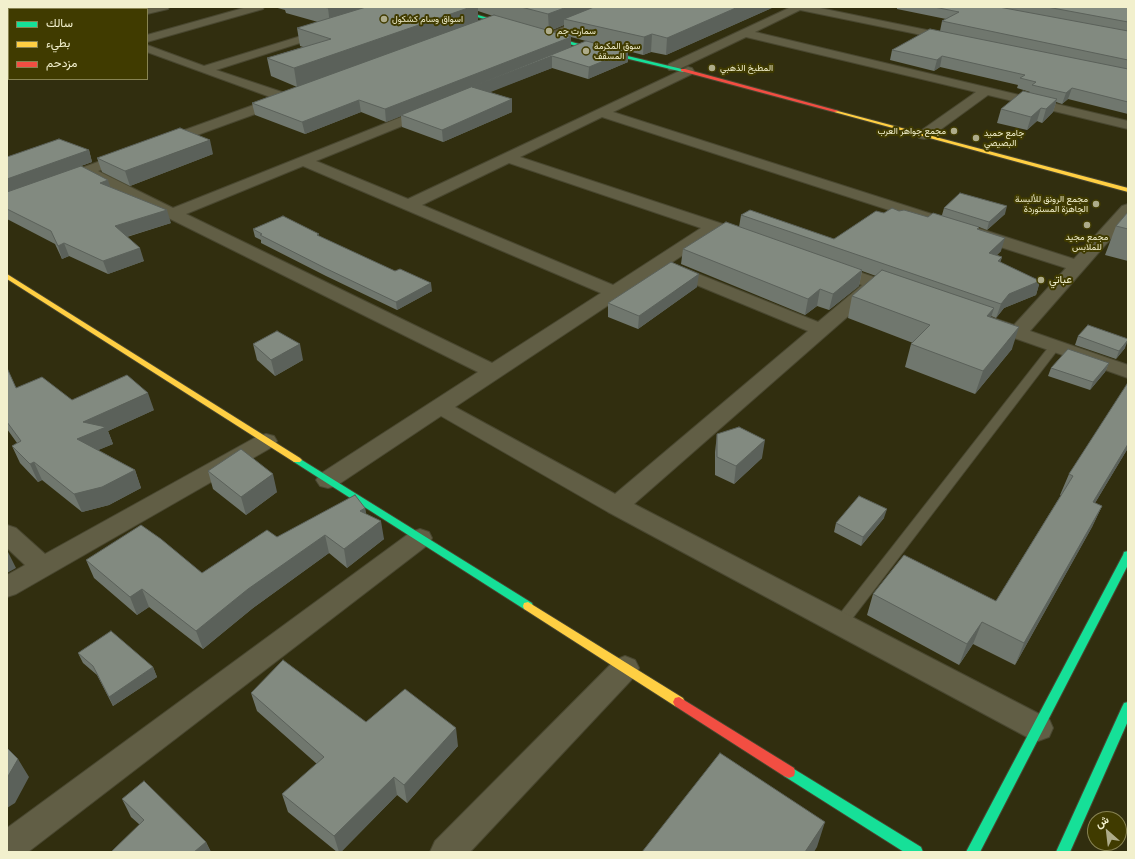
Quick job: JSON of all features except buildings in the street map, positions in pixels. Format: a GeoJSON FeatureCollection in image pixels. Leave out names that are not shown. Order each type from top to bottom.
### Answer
{"type":"FeatureCollection","features":[{"type":"Feature","properties":{"kind":"street"},"geometry":{"type":"LineString","coordinates":[[148,11],[164,7]]}},
{"type":"Feature","properties":{"kind":"street"},"geometry":{"type":"LineString","coordinates":[[148,39],[259,7]]}},
{"type":"Feature","properties":{"kind":"street"},"geometry":{"type":"LineString","coordinates":[[445,7],[585,46],[673,67],[1128,190]]}},
{"type":"Feature","properties":{"kind":"street"},"geometry":{"type":"LineString","coordinates":[[550,36],[622,7]]}},
{"type":"Feature","properties":{"kind":"street"},"geometry":{"type":"LineString","coordinates":[[673,67],[799,7],[960,40]]}},
{"type":"Feature","properties":{"kind":"street"},"geometry":{"type":"LineString","coordinates":[[471,29],[493,21]]}},
{"type":"Feature","properties":{"kind":"street"},"geometry":{"type":"LineString","coordinates":[[204,70],[337,28]]}},
{"type":"Feature","properties":{"kind":"street"},"geometry":{"type":"LineString","coordinates":[[745,33],[1128,125]]}},
{"type":"Feature","properties":{"kind":"street"},"geometry":{"type":"LineString","coordinates":[[563,56],[585,46]]}},
{"type":"Feature","properties":{"kind":"street"},"geometry":{"type":"LineString","coordinates":[[148,48],[204,70],[286,98]]}},
{"type":"Feature","properties":{"kind":"street"},"geometry":{"type":"LineString","coordinates":[[409,205],[688,71]]}},
{"type":"Feature","properties":{"kind":"street"},"geometry":{"type":"LineString","coordinates":[[924,135],[986,91]]}},
{"type":"Feature","properties":{"kind":"street"},"geometry":{"type":"LineString","coordinates":[[152,147],[300,92]]}},
{"type":"Feature","properties":{"kind":"street"},"geometry":{"type":"LineString","coordinates":[[172,214],[444,104]]}},
{"type":"Feature","properties":{"kind":"street"},"geometry":{"type":"LineString","coordinates":[[602,113],[949,224]]}},
{"type":"Feature","properties":{"kind":"street"},"geometry":{"type":"LineString","coordinates":[[7,200],[137,152]]}},
{"type":"Feature","properties":{"kind":"street"},"geometry":{"type":"LineString","coordinates":[[509,158],[758,242]]}},
{"type":"Feature","properties":{"kind":"street"},"geometry":{"type":"LineString","coordinates":[[304,160],[615,292]]}},
{"type":"Feature","properties":{"kind":"street"},"geometry":{"type":"LineString","coordinates":[[85,171],[493,372]]}},
{"type":"Feature","properties":{"kind":"street"},"geometry":{"type":"LineString","coordinates":[[1018,333],[1128,209]]}},
{"type":"Feature","properties":{"kind":"street"},"geometry":{"type":"LineString","coordinates":[[328,480],[714,227]]}},
{"type":"Feature","properties":{"kind":"street"},"geometry":{"type":"LineString","coordinates":[[964,229],[1078,266]]}},
{"type":"Feature","properties":{"kind":"street"},"geometry":{"type":"LineString","coordinates":[[659,263],[821,330]]}},
{"type":"Feature","properties":{"kind":"street"},"geometry":{"type":"LineString","coordinates":[[817,263],[913,296]]}},
{"type":"Feature","properties":{"kind":"street"},"geometry":{"type":"LineString","coordinates":[[7,276],[916,852]]}},
{"type":"Feature","properties":{"kind":"street"},"geometry":{"type":"LineString","coordinates":[[617,506],[875,283]]}},
{"type":"Feature","properties":{"kind":"street"},"geometry":{"type":"LineString","coordinates":[[973,317],[1128,372]]}},
{"type":"Feature","properties":{"kind":"street"},"geometry":{"type":"LineString","coordinates":[[440,407],[617,506],[1038,728]]}},
{"type":"Feature","properties":{"kind":"street"},"geometry":{"type":"LineString","coordinates":[[7,587],[266,441]]}},
{"type":"Feature","properties":{"kind":"street"},"geometry":{"type":"LineString","coordinates":[[7,534],[42,566]]}},
{"type":"Feature","properties":{"kind":"street"},"geometry":{"type":"LineString","coordinates":[[7,848],[420,538]]}},
{"type":"Feature","properties":{"kind":"street"},"geometry":{"type":"LineString","coordinates":[[973,852],[1128,556]]}},
{"type":"Feature","properties":{"kind":"street"},"geometry":{"type":"LineString","coordinates":[[447,852],[625,668]]}},
{"type":"Feature","properties":{"kind":"street"},"geometry":{"type":"LineString","coordinates":[[1063,852],[1128,707]]}},
{"type":"Feature","properties":{"kind":"street"},"geometry":{"type":"LineString","coordinates":[[1114,741],[1123,746]]}},
{"type":"Feature","properties":{"kind":"lane"},"geometry":{"type":"LineString","coordinates":[[840,624],[1055,346]]}},
{"type":"Feature","properties":{"kind":"traffic: fast"},"geometry":{"type":"LineString","coordinates":[[445,7],[585,47],[683,70]]}},
{"type":"Feature","properties":{"kind":"traffic: fast"},"geometry":{"type":"LineString","coordinates":[[297,460],[528,606]]}},
{"type":"Feature","properties":{"kind":"traffic: fast"},"geometry":{"type":"LineString","coordinates":[[973,852],[1128,555]]}},
{"type":"Feature","properties":{"kind":"traffic: fast"},"geometry":{"type":"LineString","coordinates":[[1063,852],[1128,707]]}},
{"type":"Feature","properties":{"kind":"traffic: fast"},"geometry":{"type":"LineString","coordinates":[[789,772],[916,852]]}},
{"type":"Feature","properties":{"kind":"traffic: slow"},"geometry":{"type":"LineString","coordinates":[[836,111],[1128,190]]}},
{"type":"Feature","properties":{"kind":"traffic: slow"},"geometry":{"type":"LineString","coordinates":[[7,276],[297,460]]}},
{"type":"Feature","properties":{"kind":"traffic: slow"},"geometry":{"type":"LineString","coordinates":[[528,606],[679,702]]}},
{"type":"Feature","properties":{"kind":"traffic: jam"},"geometry":{"type":"LineString","coordinates":[[683,70],[836,111]]}},
{"type":"Feature","properties":{"kind":"traffic: jam"},"geometry":{"type":"LineString","coordinates":[[679,702],[789,772]]}},
{"type":"Feature","properties":{"kind":"place","name":"اسواق وسام كشكول"},"geometry":{"type":"Point","coordinates":[384,19]}},
{"type":"Feature","properties":{"kind":"place","name":"سمارت جم"},"geometry":{"type":"Point","coordinates":[549,31]}},
{"type":"Feature","properties":{"kind":"place","name":"سوق المكرمة المسقف"},"geometry":{"type":"Point","coordinates":[586,51]}},
{"type":"Feature","properties":{"kind":"place","name":"المطبخ الذهبي"},"geometry":{"type":"Point","coordinates":[712,68]}},
{"type":"Feature","properties":{"kind":"place","name":"مجمع جواهر العرب"},"geometry":{"type":"Point","coordinates":[954,131]}},
{"type":"Feature","properties":{"kind":"place","name":"جامع حميد البصيصي"},"geometry":{"type":"Point","coordinates":[976,138]}},
{"type":"Feature","properties":{"kind":"place","name":"مجمع الرونق للألبسة الجاهزة المستوردة"},"geometry":{"type":"Point","coordinates":[1096,204]}},
{"type":"Feature","properties":{"kind":"place","name":"مجمع مجيد للملابس"},"geometry":{"type":"Point","coordinates":[1087,225]}},
{"type":"Feature","properties":{"kind":"place","name":"عباتي"},"geometry":{"type":"Point","coordinates":[1041,280]}}]}
